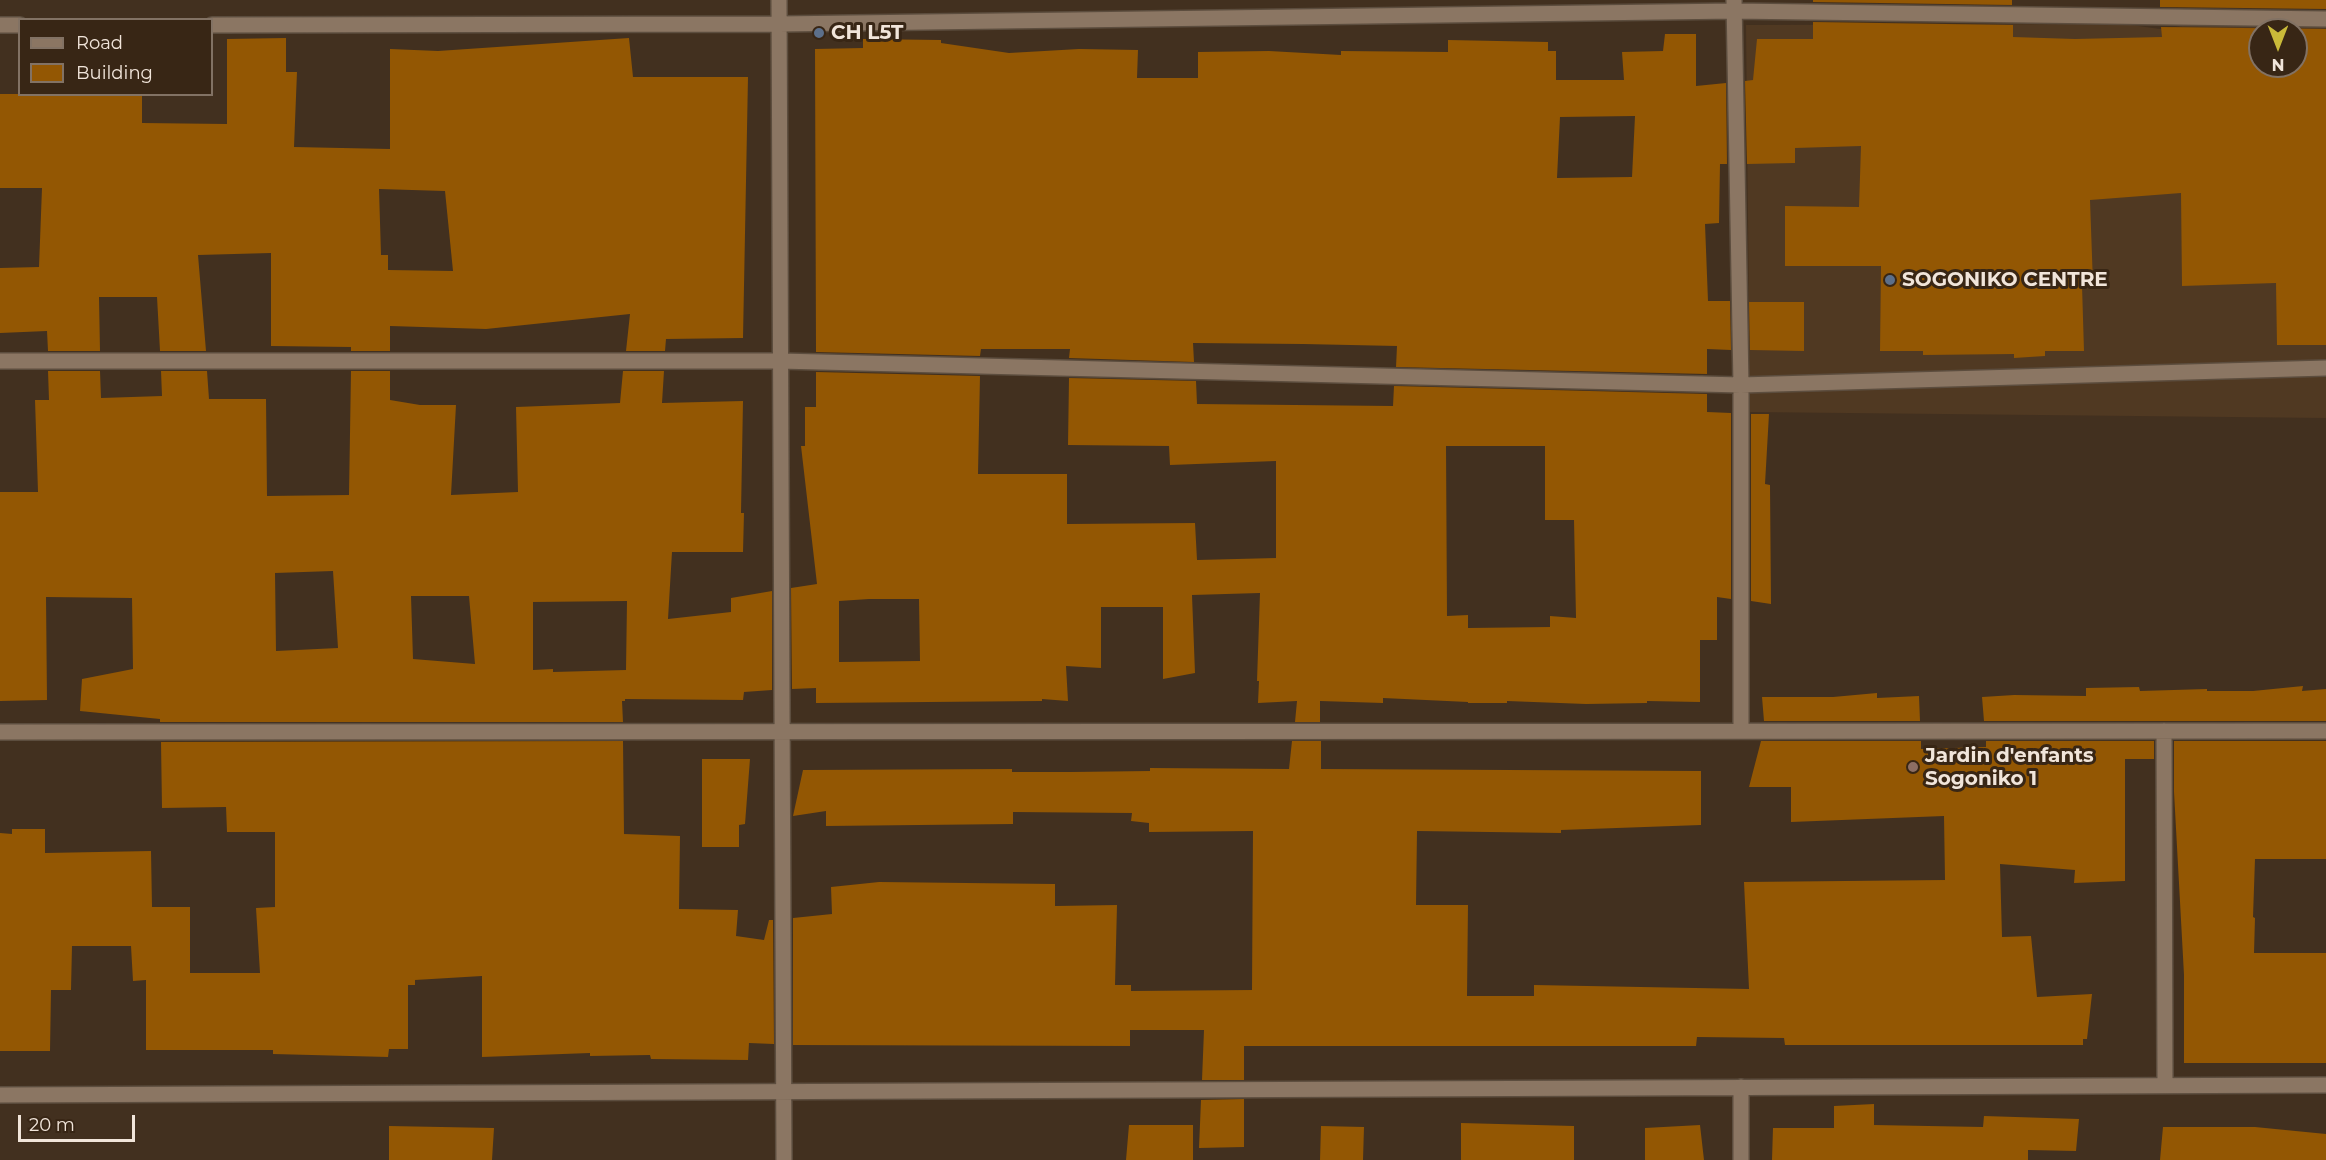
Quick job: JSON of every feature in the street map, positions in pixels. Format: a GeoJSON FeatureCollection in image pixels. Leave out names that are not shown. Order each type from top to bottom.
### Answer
{"type":"FeatureCollection","features":[{"type":"Feature","properties":{"kind":"street"},"geometry":{"type":"LineString","coordinates":[[779,0],[784,1160]]}},
{"type":"Feature","properties":{"kind":"street"},"geometry":{"type":"LineString","coordinates":[[1734,5],[1741,385],[1741,731]]}},
{"type":"Feature","properties":{"kind":"street"},"geometry":{"type":"LineString","coordinates":[[213,25],[779,24],[1734,5],[2326,19]]}},
{"type":"Feature","properties":{"kind":"street"},"geometry":{"type":"LineString","coordinates":[[0,25],[18,25]]}},
{"type":"Feature","properties":{"kind":"street"},"geometry":{"type":"LineString","coordinates":[[0,361],[780,361],[1741,385],[2326,368]]}},
{"type":"Feature","properties":{"kind":"street"},"geometry":{"type":"LineString","coordinates":[[2164,731],[2165,1086]]}},
{"type":"Feature","properties":{"kind":"street"},"geometry":{"type":"LineString","coordinates":[[0,732],[2326,731]]}},
{"type":"Feature","properties":{"kind":"street"},"geometry":{"type":"LineString","coordinates":[[0,1095],[2326,1085]]}},
{"type":"Feature","properties":{"kind":"street"},"geometry":{"type":"LineString","coordinates":[[1741,1088],[1741,1160]]}},
{"type":"Feature","properties":{"kind":"shaded area"},"geometry":{"type":"Polygon","coordinates":[[[2124,24],[2160,29],[2189,25],[2248,26],[2248,78],[2308,78],[2308,27],[2326,27],[2326,418],[1750,412],[1746,25],[2124,24]]]}},
{"type":"Feature","properties":{"kind":"building"},"geometry":{"type":"Polygon","coordinates":[[[1813,0],[2012,0],[2012,5],[1813,2],[1813,0]]]}},
{"type":"Feature","properties":{"kind":"building"},"geometry":{"type":"Polygon","coordinates":[[[2160,0],[2326,0],[2326,9],[2160,7],[2160,0]]]}},
{"type":"Feature","properties":{"kind":"building"},"geometry":{"type":"Polygon","coordinates":[[[1813,22],[2013,25],[2013,37],[2075,39],[2162,37],[2161,27],[2248,28],[2248,78],[2308,78],[2308,29],[2326,29],[2326,345],[2277,345],[2276,283],[2182,286],[2181,193],[2090,200],[2093,284],[2082,285],[2084,351],[2045,351],[2045,356],[2014,358],[2014,354],[1923,355],[1923,351],[1880,351],[1881,266],[1785,266],[1785,206],[1859,207],[1861,146],[1795,148],[1795,163],[1747,164],[1745,81],[1753,80],[1757,39],[1813,39],[1813,22]]]}},
{"type":"Feature","properties":{"kind":"building"},"geometry":{"type":"Polygon","coordinates":[[[1665,34],[1696,34],[1696,86],[1726,83],[1727,164],[1720,164],[1719,223],[1705,224],[1708,301],[1730,301],[1731,350],[1707,349],[1707,374],[1396,367],[1397,346],[1193,343],[1194,362],[1069,358],[1070,349],[981,349],[980,356],[816,352],[815,49],[863,48],[863,39],[941,40],[941,43],[1009,53],[1079,49],[1138,50],[1137,78],[1198,78],[1198,52],[1269,51],[1341,55],[1341,51],[1448,52],[1448,40],[1548,42],[1548,51],[1556,51],[1556,80],[1624,80],[1622,52],[1663,51],[1665,34]],[[1635,116],[1560,117],[1557,178],[1632,177],[1635,116]]]}},
{"type":"Feature","properties":{"kind":"building"},"geometry":{"type":"Polygon","coordinates":[[[286,38],[286,72],[297,72],[294,147],[390,149],[390,49],[438,51],[629,38],[633,77],[748,77],[743,338],[666,339],[665,351],[626,351],[630,314],[486,329],[390,326],[390,351],[351,351],[351,347],[271,346],[271,253],[198,255],[206,351],[160,351],[157,297],[99,297],[100,351],[48,351],[47,331],[0,333],[0,268],[39,267],[42,188],[0,188],[0,94],[142,96],[142,123],[227,124],[227,39],[286,38]],[[379,189],[381,255],[388,255],[388,270],[453,271],[445,191],[379,189]]]}},
{"type":"Feature","properties":{"kind":"building"},"geometry":{"type":"Polygon","coordinates":[[[1749,302],[1804,302],[1804,351],[1750,350],[1749,302]]]}},
{"type":"Feature","properties":{"kind":"building"},"geometry":{"type":"Polygon","coordinates":[[[48,371],[100,371],[101,398],[162,396],[161,371],[207,371],[209,399],[266,399],[267,496],[349,495],[351,371],[390,371],[390,400],[420,405],[456,405],[451,495],[518,492],[516,407],[620,403],[623,371],[664,371],[662,403],[743,401],[741,513],[744,513],[743,552],[672,552],[668,619],[731,612],[731,598],[772,591],[772,690],[744,692],[743,700],[625,699],[622,701],[623,722],[160,722],[160,719],[80,711],[82,679],[133,669],[132,598],[46,597],[47,700],[0,701],[0,492],[38,492],[35,400],[49,400],[48,371]],[[333,571],[275,573],[276,651],[338,648],[333,571]],[[411,596],[413,659],[475,664],[469,596],[411,596]],[[627,601],[533,602],[533,670],[553,669],[553,672],[626,670],[627,601]]]}},
{"type":"Feature","properties":{"kind":"building"},"geometry":{"type":"Polygon","coordinates":[[[816,372],[980,376],[978,474],[1067,474],[1067,524],[1195,523],[1197,560],[1276,558],[1276,461],[1170,465],[1169,446],[1068,445],[1069,378],[1196,381],[1197,404],[1393,406],[1394,386],[1707,394],[1707,412],[1731,413],[1731,599],[1717,597],[1717,640],[1700,640],[1700,702],[1647,701],[1647,703],[1586,704],[1507,701],[1507,703],[1468,703],[1383,698],[1383,703],[1320,701],[1320,722],[1295,722],[1297,701],[1258,703],[1260,593],[1192,595],[1195,673],[1163,679],[1163,607],[1101,607],[1101,668],[1066,666],[1068,701],[1042,699],[1042,701],[816,703],[816,688],[792,689],[791,588],[817,584],[801,446],[805,446],[805,407],[816,407],[816,372]],[[1446,446],[1447,616],[1468,615],[1468,628],[1550,627],[1550,616],[1576,618],[1574,520],[1545,520],[1545,446],[1446,446]],[[919,599],[839,601],[839,662],[920,661],[919,599]]]}},
{"type":"Feature","properties":{"kind":"building"},"geometry":{"type":"Polygon","coordinates":[[[1751,414],[1769,414],[1765,484],[1770,485],[1771,604],[1751,601],[1751,414]]]}},
{"type":"Feature","properties":{"kind":"building"},"geometry":{"type":"Polygon","coordinates":[[[2303,686],[2302,691],[2326,689],[2326,721],[1984,721],[1982,697],[2086,696],[2086,688],[2139,687],[2140,691],[2207,689],[2207,691],[2253,691],[2303,686]]]}},
{"type":"Feature","properties":{"kind":"building"},"geometry":{"type":"Polygon","coordinates":[[[1877,693],[1877,698],[1919,696],[1920,721],[1764,721],[1762,697],[1833,697],[1877,693]]]}},
{"type":"Feature","properties":{"kind":"building"},"geometry":{"type":"Polygon","coordinates":[[[623,741],[624,834],[680,836],[679,909],[738,910],[736,936],[764,940],[769,920],[773,920],[774,1044],[749,1043],[748,1060],[651,1059],[650,1055],[590,1056],[590,1053],[482,1057],[482,976],[415,980],[415,985],[408,985],[408,1049],[389,1049],[388,1057],[273,1054],[273,1050],[146,1050],[146,980],[133,981],[131,946],[72,946],[71,990],[51,990],[50,1051],[0,1051],[0,833],[12,834],[12,829],[45,829],[45,853],[151,851],[152,907],[190,907],[190,973],[260,973],[256,908],[275,907],[275,832],[227,832],[226,807],[162,808],[161,742],[623,741]]]}},
{"type":"Feature","properties":{"kind":"building"},"geometry":{"type":"Polygon","coordinates":[[[1292,741],[1321,741],[1321,769],[1701,771],[1701,825],[1561,830],[1561,833],[1417,831],[1416,905],[1468,905],[1467,996],[1534,996],[1534,985],[1749,989],[1744,882],[1945,880],[1944,816],[1791,822],[1791,787],[1749,787],[1761,741],[1921,741],[1921,749],[1986,747],[1986,741],[2154,741],[2154,759],[2125,759],[2125,881],[2074,883],[2075,870],[2000,864],[2002,937],[2031,936],[2037,997],[2092,994],[2087,1039],[2083,1039],[2083,1045],[1785,1045],[1784,1038],[1697,1037],[1696,1046],[1244,1046],[1244,1080],[1202,1080],[1204,1030],[1130,1030],[1130,1046],[793,1045],[793,918],[832,914],[831,887],[879,882],[1055,884],[1055,906],[1117,905],[1115,985],[1131,985],[1131,991],[1252,990],[1253,831],[1149,832],[1149,823],[1131,821],[1132,813],[1013,812],[1013,824],[826,826],[826,811],[793,816],[803,770],[1012,769],[1012,772],[1071,772],[1150,771],[1150,768],[1289,769],[1292,741]]]}},
{"type":"Feature","properties":{"kind":"building"},"geometry":{"type":"Polygon","coordinates":[[[2174,741],[2326,741],[2326,859],[2255,859],[2253,917],[2255,918],[2254,953],[2326,953],[2326,1063],[2184,1063],[2184,975],[2174,792],[2174,741]]]}},
{"type":"Feature","properties":{"kind":"building"},"geometry":{"type":"Polygon","coordinates":[[[702,759],[750,759],[745,824],[739,825],[739,847],[702,847],[702,759]]]}},
{"type":"Feature","properties":{"kind":"building"},"geometry":{"type":"Polygon","coordinates":[[[1244,1099],[1244,1147],[1199,1148],[1201,1100],[1244,1099]]]}},
{"type":"Feature","properties":{"kind":"building"},"geometry":{"type":"Polygon","coordinates":[[[1874,1104],[1874,1125],[1983,1127],[1984,1116],[2079,1119],[2076,1151],[2028,1150],[2028,1160],[1772,1160],[1773,1128],[1834,1128],[1834,1106],[1874,1104]]]}},
{"type":"Feature","properties":{"kind":"building"},"geometry":{"type":"Polygon","coordinates":[[[1461,1123],[1574,1126],[1574,1160],[1461,1160],[1461,1123]]]}},
{"type":"Feature","properties":{"kind":"building"},"geometry":{"type":"Polygon","coordinates":[[[1129,1125],[1193,1125],[1193,1160],[1126,1160],[1129,1125]]]}},
{"type":"Feature","properties":{"kind":"building"},"geometry":{"type":"Polygon","coordinates":[[[1700,1125],[1704,1160],[1645,1160],[1645,1128],[1700,1125]]]}},
{"type":"Feature","properties":{"kind":"building"},"geometry":{"type":"Polygon","coordinates":[[[389,1126],[494,1128],[492,1160],[389,1160],[389,1126]]]}},
{"type":"Feature","properties":{"kind":"building"},"geometry":{"type":"Polygon","coordinates":[[[1321,1126],[1364,1127],[1363,1160],[1320,1160],[1321,1126]]]}},
{"type":"Feature","properties":{"kind":"building"},"geometry":{"type":"Polygon","coordinates":[[[2163,1127],[2255,1127],[2326,1134],[2326,1160],[2160,1160],[2163,1127]]]}},
{"type":"Feature","properties":{"kind":"place","name":"CH L5T"},"geometry":{"type":"Point","coordinates":[819,33]}},
{"type":"Feature","properties":{"kind":"place","name":"SOGONIKO CENTRE"},"geometry":{"type":"Point","coordinates":[1890,280]}},
{"type":"Feature","properties":{"kind":"place","name":"Jardin d'enfants Sogoniko 1"},"geometry":{"type":"Point","coordinates":[1913,767]}}]}
